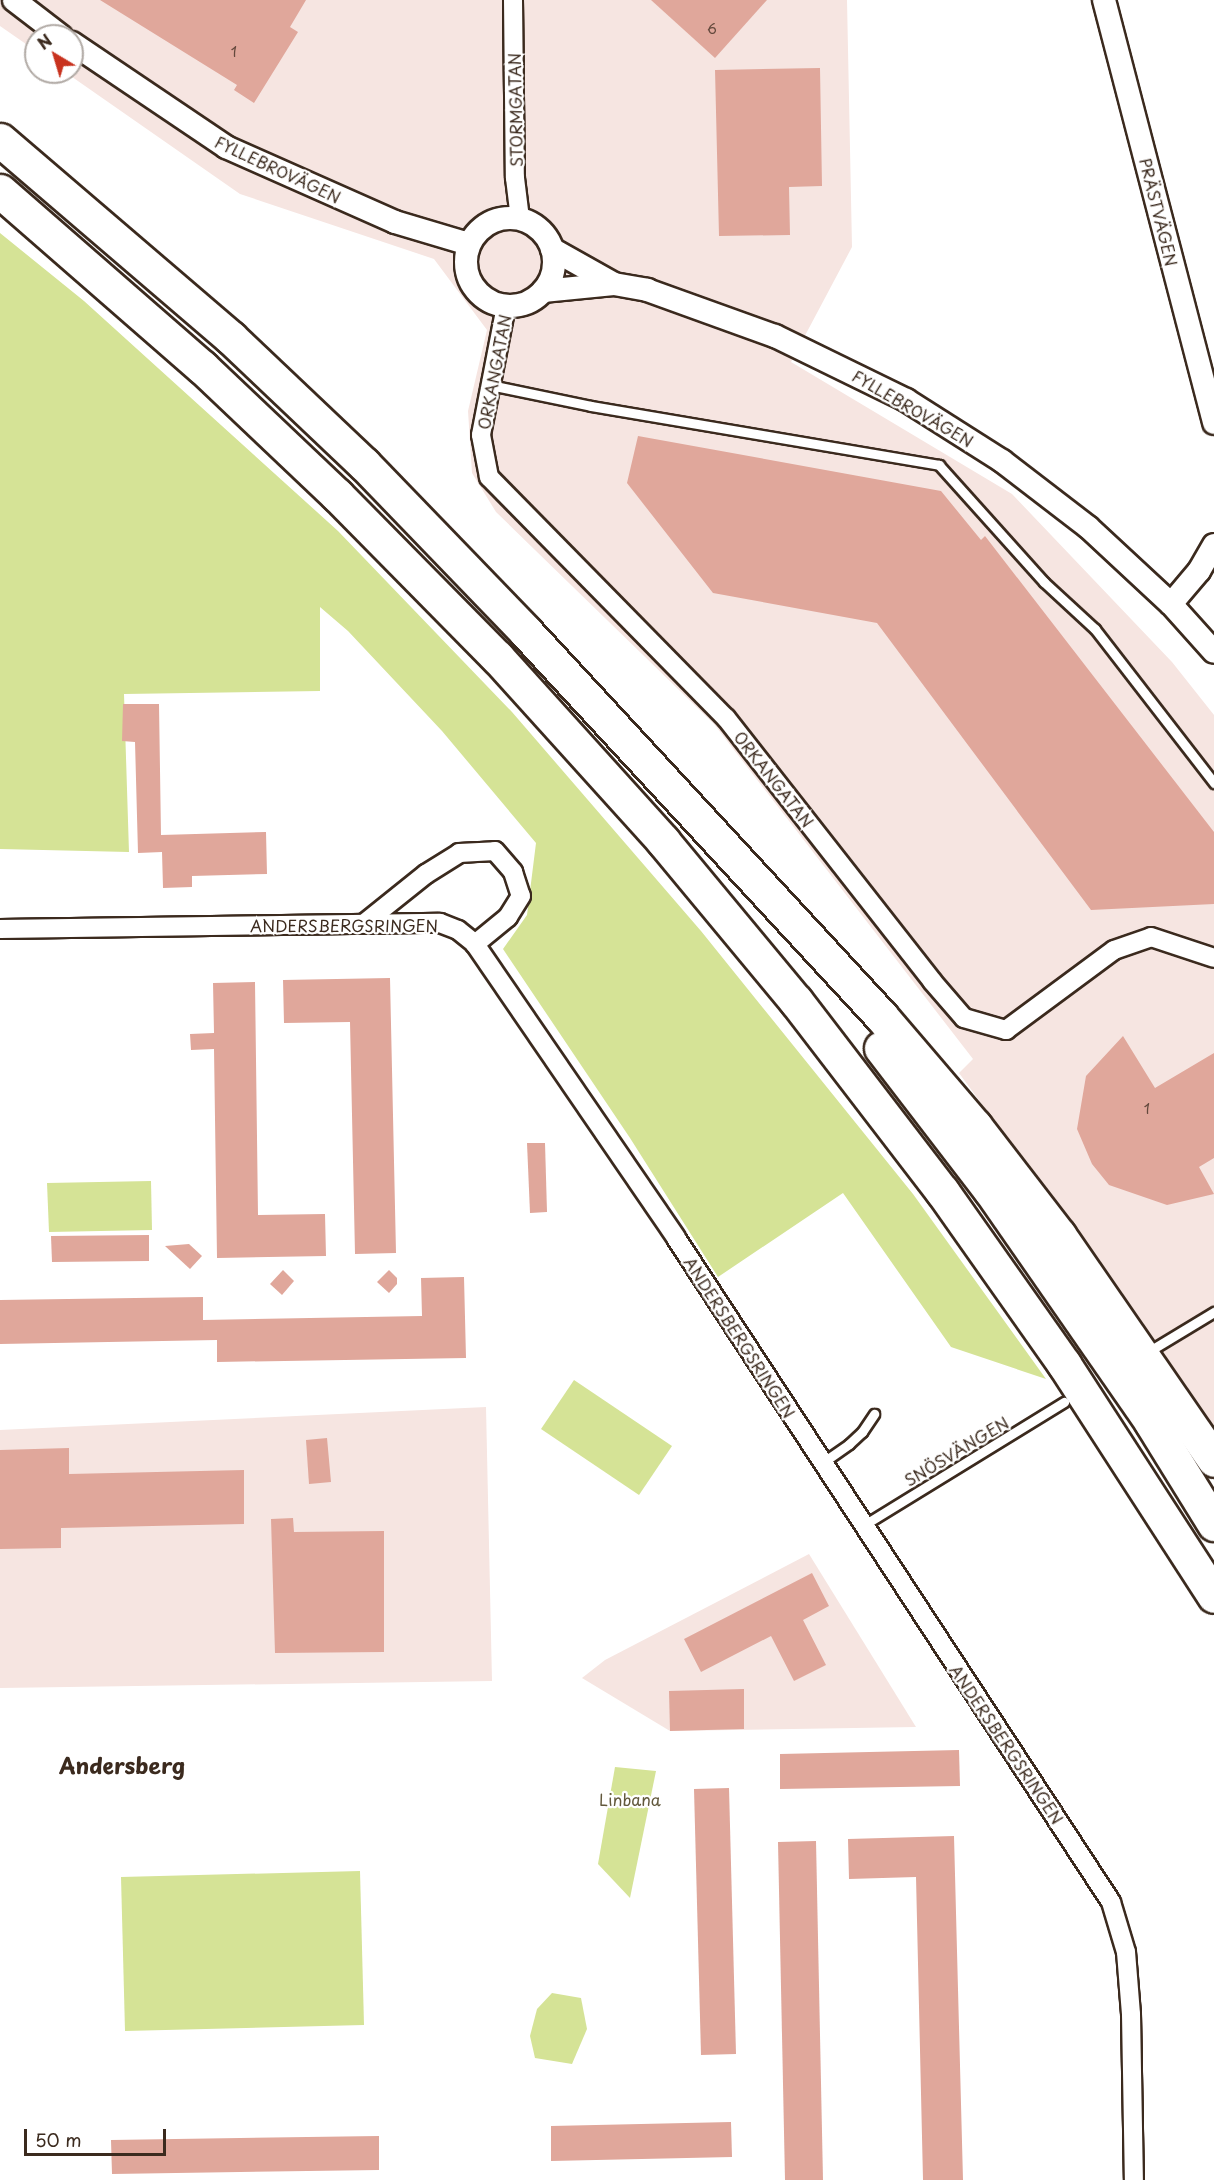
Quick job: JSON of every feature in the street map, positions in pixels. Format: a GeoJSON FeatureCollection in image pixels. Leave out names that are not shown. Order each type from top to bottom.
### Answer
{"type":"FeatureCollection","features":[{"type":"Feature","properties":{"kind":"highway"},"geometry":{"type":"LineString","coordinates":[[0,140],[231,338],[364,464],[526,632],[881,1016],[975,1126],[1099,1291],[1214,1460]]}},
{"type":"Feature","properties":{"kind":"highway"},"geometry":{"type":"LineString","coordinates":[[0,191],[202,367],[337,495],[497,657],[663,841],[796,1001],[942,1191],[1064,1364],[1214,1596]]}},
{"type":"Feature","properties":{"kind":"highway"},"geometry":{"type":"LineString","coordinates":[[693,815],[824,974],[990,1190],[1151,1422],[1214,1524]]}},
{"type":"Feature","properties":{"kind":"street"},"geometry":{"type":"LineString","coordinates":[[14,0],[45,24]]}},
{"type":"Feature","properties":{"kind":"street","name":"STORMGATAN"},"geometry":{"type":"LineString","coordinates":[[513,0],[515,177],[520,219]]}},
{"type":"Feature","properties":{"kind":"street","name":"PRÄSTVÄGEN"},"geometry":{"type":"LineString","coordinates":[[1104,0],[1214,423]]}},
{"type":"Feature","properties":{"kind":"street","name":"FYLLEBROVÄGEN"},"geometry":{"type":"LineString","coordinates":[[84,51],[226,147],[395,222],[469,244]]}},
{"type":"Feature","properties":{"kind":"street"},"geometry":{"type":"LineString","coordinates":[[506,306],[490,302],[472,285],[466,269],[469,244],[486,224],[503,218],[520,219]]}},
{"type":"Feature","properties":{"kind":"street","name":"FYLLEBROVÄGEN"},"geometry":{"type":"LineString","coordinates":[[520,219],[540,230],[552,249],[614,284]]}},
{"type":"Feature","properties":{"kind":"street"},"geometry":{"type":"LineString","coordinates":[[543,291],[553,271],[552,249]]}},
{"type":"Feature","properties":{"kind":"street","name":"FYLLEBROVÄGEN"},"geometry":{"type":"LineString","coordinates":[[506,306],[527,303],[543,291],[614,284],[647,290],[734,320],[812,352],[906,400],[1002,461],[1088,527],[1171,604]]}},
{"type":"Feature","properties":{"kind":"street","name":"ORKANGATAN"},"geometry":{"type":"LineString","coordinates":[[506,306],[481,435],[489,477],[726,718],[932,981],[964,1018],[1006,1030],[1114,950],[1151,937],[1214,958]]}},
{"type":"Feature","properties":{"kind":"street"},"geometry":{"type":"LineString","coordinates":[[1214,545],[1199,571],[1171,604],[1214,652]]}},
{"type":"Feature","properties":{"kind":"street"},"geometry":{"type":"LineString","coordinates":[[366,922],[426,874],[459,853],[495,851],[513,872],[521,896],[508,917],[475,944]]}},
{"type":"Feature","properties":{"kind":"street","name":"ANDERSBERGSRINGEN"},"geometry":{"type":"LineString","coordinates":[[0,929],[366,922],[440,923],[458,930],[475,944],[676,1238],[1084,1860],[1114,1911],[1126,1952],[1131,2014],[1134,2180]]}},
{"type":"Feature","properties":{"kind":"lane"},"geometry":{"type":"LineString","coordinates":[[490,385],[591,406],[939,465],[1044,582],[1095,629],[1214,783]]}},
{"type":"Feature","properties":{"kind":"lane"},"geometry":{"type":"LineString","coordinates":[[1151,1350],[1214,1312]]}},
{"type":"Feature","properties":{"kind":"lane","name":"SNÖSVÄNGEN"},"geometry":{"type":"LineString","coordinates":[[864,1525],[1064,1402]]}},
{"type":"Feature","properties":{"kind":"lane"},"geometry":{"type":"LineString","coordinates":[[822,1463],[862,1432],[874,1414]]}},
{"type":"Feature","properties":{"kind":"shaded area"},"geometry":{"type":"Polygon","coordinates":[[[0,0],[847,0],[852,247],[791,362],[1012,494],[1172,662],[1214,715],[1214,1432],[1141,1321],[959,1073],[973,1059],[714,724],[496,512],[472,473],[468,411],[487,330],[434,259],[240,194],[82,84],[84,24],[24,24],[24,43],[0,26],[0,0]]]}},
{"type":"Feature","properties":{"kind":"shaded area"},"geometry":{"type":"Polygon","coordinates":[[[486,1407],[492,1681],[0,1688],[0,1430],[486,1407]]]}},
{"type":"Feature","properties":{"kind":"shaded area"},"geometry":{"type":"Polygon","coordinates":[[[809,1554],[916,1727],[670,1731],[582,1678],[605,1660],[809,1554]]]}},
{"type":"Feature","properties":{"kind":"green space"},"geometry":{"type":"Polygon","coordinates":[[[0,233],[84,301],[338,531],[512,712],[701,931],[913,1194],[1046,1379],[951,1347],[843,1193],[718,1277],[630,1138],[503,949],[527,915],[536,843],[442,731],[348,631],[320,607],[320,691],[124,694],[129,852],[0,849],[0,233]]]}},
{"type":"Feature","properties":{"kind":"green space"},"geometry":{"type":"Polygon","coordinates":[[[151,1181],[152,1230],[49,1232],[47,1183],[151,1181]]]}},
{"type":"Feature","properties":{"kind":"green space"},"geometry":{"type":"Polygon","coordinates":[[[574,1380],[672,1446],[639,1495],[541,1429],[574,1380]]]}},
{"type":"Feature","properties":{"kind":"green space","name":"Linbana"},"geometry":{"type":"Polygon","coordinates":[[[615,1767],[656,1771],[630,1898],[598,1864],[615,1767]]]}},
{"type":"Feature","properties":{"kind":"green space"},"geometry":{"type":"Polygon","coordinates":[[[360,1871],[364,2025],[125,2031],[121,1877],[360,1871]]]}},
{"type":"Feature","properties":{"kind":"green space"},"geometry":{"type":"Polygon","coordinates":[[[552,1993],[581,1998],[587,2029],[572,2064],[535,2058],[530,2036],[537,2009],[552,1993]]]}},
{"type":"Feature","properties":{"kind":"building"},"geometry":{"type":"Polygon","coordinates":[[[100,0],[306,0],[290,27],[298,32],[254,103],[234,90],[237,85],[100,0]]]}},
{"type":"Feature","properties":{"kind":"building"},"geometry":{"type":"Polygon","coordinates":[[[651,0],[767,0],[715,58],[651,0]]]}},
{"type":"Feature","properties":{"kind":"building"},"geometry":{"type":"Polygon","coordinates":[[[820,68],[822,186],[789,187],[790,235],[719,236],[715,70],[820,68]]]}},
{"type":"Feature","properties":{"kind":"building"},"geometry":{"type":"Polygon","coordinates":[[[638,436],[941,491],[981,540],[985,536],[1214,832],[1214,904],[1091,910],[877,623],[713,593],[627,483],[638,436]]]}},
{"type":"Feature","properties":{"kind":"building"},"geometry":{"type":"Polygon","coordinates":[[[123,704],[159,704],[161,835],[266,832],[267,874],[192,876],[192,887],[163,888],[162,852],[138,853],[135,742],[122,741],[123,704]]]}},
{"type":"Feature","properties":{"kind":"building"},"geometry":{"type":"Polygon","coordinates":[[[390,978],[396,1253],[355,1254],[350,1022],[284,1023],[283,980],[390,978]]]}},
{"type":"Feature","properties":{"kind":"building"},"geometry":{"type":"Polygon","coordinates":[[[255,982],[258,1215],[325,1214],[326,1256],[217,1258],[214,1049],[191,1050],[190,1034],[214,1033],[213,983],[255,982]]]}},
{"type":"Feature","properties":{"kind":"building"},"geometry":{"type":"Polygon","coordinates":[[[1123,1036],[1155,1088],[1214,1053],[1214,1158],[1199,1167],[1214,1194],[1167,1205],[1109,1185],[1092,1164],[1077,1129],[1086,1076],[1123,1036]]]}},
{"type":"Feature","properties":{"kind":"building"},"geometry":{"type":"Polygon","coordinates":[[[527,1143],[545,1143],[547,1212],[530,1213],[527,1143]]]}},
{"type":"Feature","properties":{"kind":"building"},"geometry":{"type":"Polygon","coordinates":[[[149,1235],[149,1261],[52,1262],[51,1236],[149,1235]]]}},
{"type":"Feature","properties":{"kind":"building"},"geometry":{"type":"Polygon","coordinates":[[[189,1244],[202,1256],[190,1269],[165,1246],[189,1244]]]}},
{"type":"Feature","properties":{"kind":"building"},"geometry":{"type":"Polygon","coordinates":[[[283,1270],[294,1281],[282,1295],[270,1284],[283,1270]]]}},
{"type":"Feature","properties":{"kind":"building"},"geometry":{"type":"Polygon","coordinates":[[[389,1270],[397,1278],[397,1284],[389,1293],[377,1282],[389,1270]]]}},
{"type":"Feature","properties":{"kind":"building"},"geometry":{"type":"Polygon","coordinates":[[[464,1277],[466,1358],[217,1362],[217,1340],[0,1344],[0,1300],[203,1297],[203,1320],[422,1316],[421,1278],[464,1277]]]}},
{"type":"Feature","properties":{"kind":"building"},"geometry":{"type":"Polygon","coordinates":[[[327,1438],[331,1482],[309,1484],[306,1440],[327,1438]]]}},
{"type":"Feature","properties":{"kind":"building"},"geometry":{"type":"Polygon","coordinates":[[[69,1448],[69,1474],[244,1470],[244,1524],[61,1528],[61,1548],[0,1549],[0,1450],[69,1448]]]}},
{"type":"Feature","properties":{"kind":"building"},"geometry":{"type":"Polygon","coordinates":[[[293,1518],[294,1532],[384,1531],[384,1652],[275,1653],[271,1519],[293,1518]]]}},
{"type":"Feature","properties":{"kind":"building"},"geometry":{"type":"Polygon","coordinates":[[[812,1573],[829,1606],[803,1620],[826,1665],[794,1681],[771,1636],[701,1672],[684,1639],[812,1573]]]}},
{"type":"Feature","properties":{"kind":"building"},"geometry":{"type":"Polygon","coordinates":[[[744,1689],[744,1729],[670,1731],[669,1691],[744,1689]]]}},
{"type":"Feature","properties":{"kind":"building"},"geometry":{"type":"Polygon","coordinates":[[[959,1750],[960,1786],[780,1789],[780,1754],[959,1750]]]}},
{"type":"Feature","properties":{"kind":"building"},"geometry":{"type":"Polygon","coordinates":[[[729,1788],[736,2054],[701,2055],[694,1789],[729,1788]]]}},
{"type":"Feature","properties":{"kind":"building"},"geometry":{"type":"Polygon","coordinates":[[[954,1836],[963,2180],[923,2180],[916,1877],[849,1879],[848,1839],[954,1836]]]}},
{"type":"Feature","properties":{"kind":"building"},"geometry":{"type":"Polygon","coordinates":[[[816,1841],[823,2180],[785,2180],[778,1842],[816,1841]]]}},
{"type":"Feature","properties":{"kind":"building"},"geometry":{"type":"Polygon","coordinates":[[[731,2122],[732,2157],[551,2161],[551,2126],[731,2122]]]}},
{"type":"Feature","properties":{"kind":"building"},"geometry":{"type":"Polygon","coordinates":[[[379,2136],[379,2170],[112,2174],[111,2140],[379,2136]]]}},
{"type":"Feature","properties":{"kind":"district","name":"Andersberg"},"geometry":{"type":"Point","coordinates":[122,1765]}}]}
